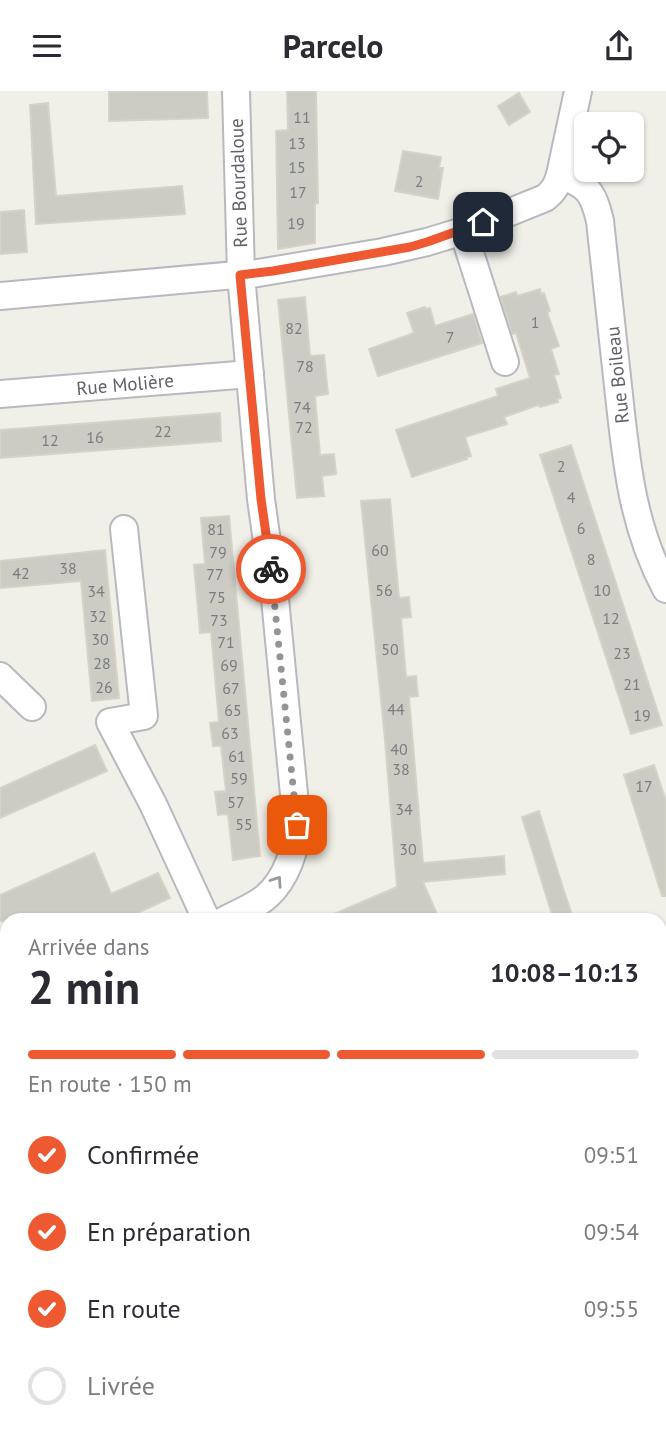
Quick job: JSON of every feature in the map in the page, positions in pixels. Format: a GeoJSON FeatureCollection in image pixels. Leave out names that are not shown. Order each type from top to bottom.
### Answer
{"type":"FeatureCollection","features":[{"type":"Feature","properties":{"kind":"street","name":"Rue Bourdaloue"},"geometry":{"type":"LineString","coordinates":[[236,91],[240,275],[261,499],[275,599],[296,813],[294,851],[275,887],[255,904],[238,913]]}},
{"type":"Feature","properties":{"kind":"street"},"geometry":{"type":"LineString","coordinates":[[0,296],[265,272],[410,247],[463,230],[545,198],[552,192],[560,175],[578,91]]}},
{"type":"Feature","properties":{"kind":"street","name":"Rue Boileau"},"geometry":{"type":"LineString","coordinates":[[560,175],[587,188],[600,221],[628,476],[642,532],[666,589]]}},
{"type":"Feature","properties":{"kind":"street"},"geometry":{"type":"LineString","coordinates":[[463,230],[505,362]]}},
{"type":"Feature","properties":{"kind":"street","name":"Rue Molière"},"geometry":{"type":"LineString","coordinates":[[0,394],[250,374]]}},
{"type":"Feature","properties":{"kind":"street"},"geometry":{"type":"LineString","coordinates":[[124,529],[144,716],[110,722],[153,804],[203,913]]}},
{"type":"Feature","properties":{"kind":"street"},"geometry":{"type":"LineString","coordinates":[[0,677],[32,707]]}},
{"type":"Feature","properties":{"kind":"building"},"geometry":{"type":"Polygon","coordinates":[[[207,91],[208,118],[109,121],[109,92],[207,91]]]}},
{"type":"Feature","properties":{"kind":"building"},"geometry":{"type":"Polygon","coordinates":[[[287,91],[316,91],[318,203],[315,204],[315,243],[278,249],[276,131],[288,130],[287,91]]]}},
{"type":"Feature","properties":{"kind":"building"},"geometry":{"type":"Polygon","coordinates":[[[519,93],[530,112],[509,125],[498,106],[519,93]]]}},
{"type":"Feature","properties":{"kind":"building"},"geometry":{"type":"Polygon","coordinates":[[[48,103],[56,196],[182,186],[185,214],[36,224],[30,105],[48,103]]]}},
{"type":"Feature","properties":{"kind":"building"},"geometry":{"type":"Polygon","coordinates":[[[403,151],[441,157],[439,168],[443,168],[438,199],[395,191],[403,151]]]}},
{"type":"Feature","properties":{"kind":"building"},"geometry":{"type":"Polygon","coordinates":[[[24,210],[27,252],[0,254],[0,212],[24,210]]]}},
{"type":"Feature","properties":{"kind":"building"},"geometry":{"type":"Polygon","coordinates":[[[540,289],[550,311],[547,312],[559,346],[551,349],[559,374],[554,375],[561,398],[557,399],[558,402],[540,407],[538,405],[504,417],[507,424],[465,437],[471,456],[412,477],[396,430],[498,396],[496,389],[530,378],[516,333],[512,334],[501,297],[516,292],[517,296],[540,289]]]}},
{"type":"Feature","properties":{"kind":"building"},"geometry":{"type":"Polygon","coordinates":[[[305,297],[310,356],[324,355],[328,394],[315,396],[320,455],[334,454],[336,474],[322,476],[324,496],[297,498],[278,300],[305,297]]]}},
{"type":"Feature","properties":{"kind":"building"},"geometry":{"type":"Polygon","coordinates":[[[430,308],[435,326],[473,314],[482,343],[378,376],[369,349],[414,333],[407,313],[430,308]]]}},
{"type":"Feature","properties":{"kind":"building"},"geometry":{"type":"Polygon","coordinates":[[[220,413],[221,441],[0,458],[0,430],[220,413]]]}},
{"type":"Feature","properties":{"kind":"building"},"geometry":{"type":"Polygon","coordinates":[[[571,445],[662,725],[631,734],[540,455],[571,445]]]}},
{"type":"Feature","properties":{"kind":"building"},"geometry":{"type":"Polygon","coordinates":[[[390,499],[399,598],[409,597],[411,617],[401,618],[406,677],[416,676],[418,696],[409,697],[423,863],[504,856],[505,874],[423,882],[437,913],[337,913],[397,887],[361,501],[390,499]]]}},
{"type":"Feature","properties":{"kind":"building"},"geometry":{"type":"Polygon","coordinates":[[[229,516],[260,856],[233,860],[228,814],[218,815],[215,792],[226,791],[221,746],[213,746],[210,723],[219,722],[211,632],[200,633],[194,565],[205,564],[201,518],[229,516]]]}},
{"type":"Feature","properties":{"kind":"building"},"geometry":{"type":"Polygon","coordinates":[[[105,550],[119,698],[92,701],[81,581],[0,588],[0,561],[105,550]]]}},
{"type":"Feature","properties":{"kind":"building"},"geometry":{"type":"Polygon","coordinates":[[[95,745],[107,771],[0,818],[0,788],[95,745]]]}},
{"type":"Feature","properties":{"kind":"building"},"geometry":{"type":"Polygon","coordinates":[[[654,765],[666,801],[666,896],[662,896],[624,775],[654,765]]]}},
{"type":"Feature","properties":{"kind":"building"},"geometry":{"type":"Polygon","coordinates":[[[539,811],[571,913],[552,913],[522,817],[539,811]]]}},
{"type":"Feature","properties":{"kind":"building"},"geometry":{"type":"Polygon","coordinates":[[[94,853],[111,894],[158,873],[170,898],[137,913],[0,913],[0,895],[94,853]]]}},
{"type":"Feature","properties":{"kind":"way so far"},"geometry":{"type":"LineString","coordinates":[[271,569],[297,825]]}},
{"type":"Feature","properties":{"kind":"route"},"geometry":{"type":"LineString","coordinates":[[271,569],[261,499],[240,275],[410,247],[483,222]]}}]}
